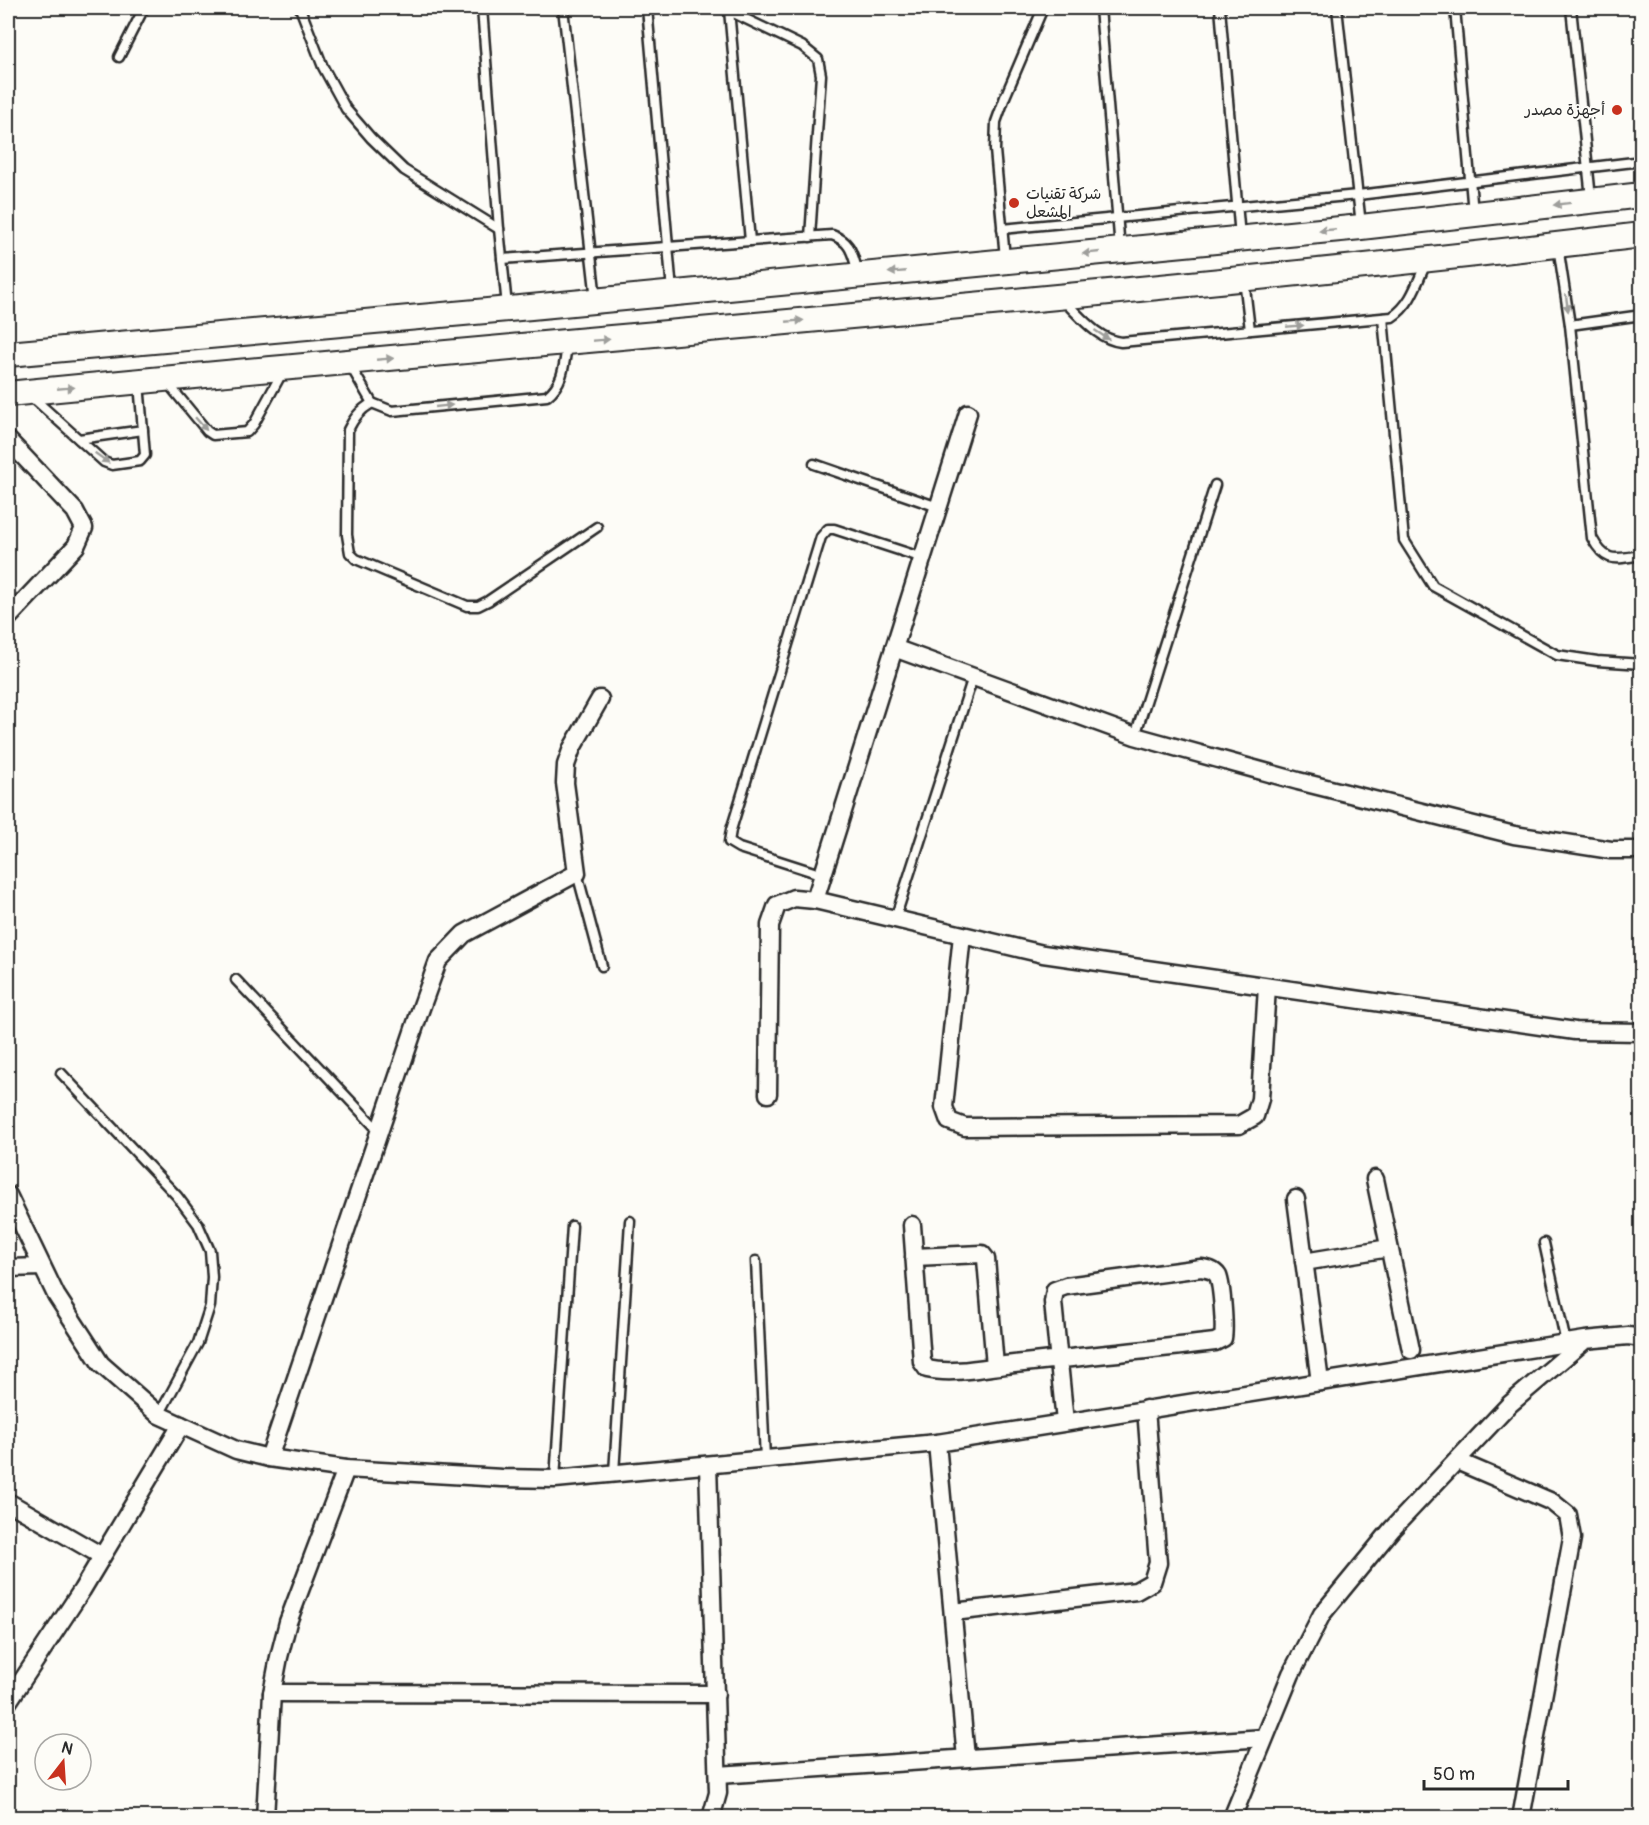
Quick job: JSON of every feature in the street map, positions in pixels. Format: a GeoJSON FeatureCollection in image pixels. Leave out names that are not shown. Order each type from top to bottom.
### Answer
{"type":"FeatureCollection","features":[{"type":"Feature","properties":{"kind":"street"},"geometry":{"type":"LineString","coordinates":[[8,354],[596,301],[1240,239],[1641,195]]}},
{"type":"Feature","properties":{"kind":"street"},"geometry":{"type":"LineString","coordinates":[[17,393],[1244,279],[1427,261],[1641,236]]}},
{"type":"Feature","properties":{"kind":"street"},"geometry":{"type":"LineString","coordinates":[[815,900],[968,412]]}},
{"type":"Feature","properties":{"kind":"street"},"geometry":{"type":"LineString","coordinates":[[8,442],[75,511],[84,528],[76,546],[8,618]]}},
{"type":"Feature","properties":{"kind":"street"},"geometry":{"type":"LineString","coordinates":[[894,648],[1135,736],[1298,781],[1514,835],[1611,850],[1641,850]]}},
{"type":"Feature","properties":{"kind":"street"},"geometry":{"type":"LineString","coordinates":[[269,1458],[438,962],[464,934],[577,873],[565,783],[566,765],[572,748],[600,699]]}},
{"type":"Feature","properties":{"kind":"street"},"geometry":{"type":"LineString","coordinates":[[768,1094],[770,925],[777,905],[794,898],[815,900],[1043,954],[1575,1031],[1641,1032]]}},
{"type":"Feature","properties":{"kind":"street"},"geometry":{"type":"LineString","coordinates":[[962,935],[944,1107],[949,1121],[964,1127],[1239,1125],[1255,1116],[1260,1099],[1267,987]]}},
{"type":"Feature","properties":{"kind":"street"},"geometry":{"type":"LineString","coordinates":[[1375,1179],[1411,1350]]}},
{"type":"Feature","properties":{"kind":"street"},"geometry":{"type":"LineString","coordinates":[[8,1195],[56,1295],[102,1364],[159,1415],[236,1450],[269,1458],[346,1469],[555,1479],[937,1443],[1585,1340],[1628,1336],[1641,1338]]}},
{"type":"Feature","properties":{"kind":"street"},"geometry":{"type":"LineString","coordinates":[[1296,1199],[1320,1382]]}},
{"type":"Feature","properties":{"kind":"street"},"geometry":{"type":"LineString","coordinates":[[912,1225],[922,1362],[927,1369],[938,1372],[995,1366],[1059,1359],[1215,1342],[1223,1338],[1225,1327],[1218,1276],[1211,1270],[1201,1268],[1066,1286],[1055,1290],[1053,1302],[1059,1359],[1065,1422]]}},
{"type":"Feature","properties":{"kind":"street"},"geometry":{"type":"LineString","coordinates":[[1304,1262],[1389,1248]]}},
{"type":"Feature","properties":{"kind":"street"},"geometry":{"type":"LineString","coordinates":[[914,1257],[982,1254],[986,1259],[995,1366]]}},
{"type":"Feature","properties":{"kind":"street"},"geometry":{"type":"LineString","coordinates":[[8,1268],[42,1268]]}},
{"type":"Feature","properties":{"kind":"street"},"geometry":{"type":"LineString","coordinates":[[1232,1818],[1291,1674],[1322,1614],[1392,1529],[1510,1404],[1585,1340]]}},
{"type":"Feature","properties":{"kind":"street"},"geometry":{"type":"LineString","coordinates":[[953,1612],[1136,1591],[1152,1582],[1158,1563],[1146,1410]]}},
{"type":"Feature","properties":{"kind":"street"},"geometry":{"type":"LineString","coordinates":[[8,1702],[102,1556],[180,1425]]}},
{"type":"Feature","properties":{"kind":"street"},"geometry":{"type":"LineString","coordinates":[[937,1443],[966,1758]]}},
{"type":"Feature","properties":{"kind":"street"},"geometry":{"type":"LineString","coordinates":[[1457,1461],[1552,1502],[1568,1515],[1572,1538],[1521,1818]]}},
{"type":"Feature","properties":{"kind":"street"},"geometry":{"type":"LineString","coordinates":[[708,1465],[718,1775],[718,1793],[711,1818]]}},
{"type":"Feature","properties":{"kind":"street"},"geometry":{"type":"LineString","coordinates":[[265,1818],[272,1694],[288,1622],[346,1469]]}},
{"type":"Feature","properties":{"kind":"street"},"geometry":{"type":"LineString","coordinates":[[8,1502],[102,1556]]}},
{"type":"Feature","properties":{"kind":"street"},"geometry":{"type":"LineString","coordinates":[[272,1694],[716,1694]]}},
{"type":"Feature","properties":{"kind":"street"},"geometry":{"type":"LineString","coordinates":[[718,1775],[1264,1738]]}},
{"type":"Feature","properties":{"kind":"lane"},"geometry":{"type":"LineString","coordinates":[[119,57],[144,8]]}},
{"type":"Feature","properties":{"kind":"lane"},"geometry":{"type":"LineString","coordinates":[[300,8],[323,67],[346,109],[371,138],[404,170],[499,229]]}},
{"type":"Feature","properties":{"kind":"lane"},"geometry":{"type":"LineString","coordinates":[[482,8],[507,309]]}},
{"type":"Feature","properties":{"kind":"lane"},"geometry":{"type":"LineString","coordinates":[[563,8],[596,301]]}},
{"type":"Feature","properties":{"kind":"lane"},"geometry":{"type":"LineString","coordinates":[[647,8],[672,293]]}},
{"type":"Feature","properties":{"kind":"lane"},"geometry":{"type":"LineString","coordinates":[[1005,261],[995,150],[996,122],[1043,8]]}},
{"type":"Feature","properties":{"kind":"lane"},"geometry":{"type":"LineString","coordinates":[[1100,8],[1120,250]]}},
{"type":"Feature","properties":{"kind":"lane"},"geometry":{"type":"LineString","coordinates":[[1220,8],[1240,239]]}},
{"type":"Feature","properties":{"kind":"lane"},"geometry":{"type":"LineString","coordinates":[[1337,8],[1361,227]]}},
{"type":"Feature","properties":{"kind":"lane"},"geometry":{"type":"LineString","coordinates":[[1455,8],[1473,215]]}},
{"type":"Feature","properties":{"kind":"lane"},"geometry":{"type":"LineString","coordinates":[[1571,8],[1592,200]]}},
{"type":"Feature","properties":{"kind":"lane"},"geometry":{"type":"LineString","coordinates":[[726,9],[750,240]]}},
{"type":"Feature","properties":{"kind":"lane"},"geometry":{"type":"LineString","coordinates":[[726,9],[802,46],[818,59],[821,75],[810,237]]}},
{"type":"Feature","properties":{"kind":"lane"},"geometry":{"type":"LineString","coordinates":[[1002,230],[1358,195],[1641,161]]}},
{"type":"Feature","properties":{"kind":"lane"},"geometry":{"type":"LineString","coordinates":[[502,259],[832,235],[843,239],[850,248],[859,276]]}},
{"type":"Feature","properties":{"kind":"lane"},"geometry":{"type":"LineString","coordinates":[[1558,245],[1570,325],[1592,538],[1599,552],[1614,559],[1641,555]]}},
{"type":"Feature","properties":{"kind":"lane"},"geometry":{"type":"LineString","coordinates":[[1059,296],[1099,335],[1110,341],[1121,342],[1383,318],[1392,317],[1403,310],[1427,261]]}},
{"type":"Feature","properties":{"kind":"lane"},"geometry":{"type":"LineString","coordinates":[[1244,279],[1250,330]]}},
{"type":"Feature","properties":{"kind":"lane"},"geometry":{"type":"LineString","coordinates":[[1570,325],[1641,315]]}},
{"type":"Feature","properties":{"kind":"lane"},"geometry":{"type":"LineString","coordinates":[[1383,318],[1404,540],[1433,586],[1557,655],[1641,664]]}},
{"type":"Feature","properties":{"kind":"lane"},"geometry":{"type":"LineString","coordinates":[[348,362],[372,403],[392,411],[547,396],[557,388],[562,378],[567,343]]}},
{"type":"Feature","properties":{"kind":"lane"},"geometry":{"type":"LineString","coordinates":[[164,379],[207,431],[213,435],[236,433],[247,432],[254,424],[285,368]]}},
{"type":"Feature","properties":{"kind":"lane"},"geometry":{"type":"LineString","coordinates":[[17,393],[79,439],[104,462],[112,465],[140,462],[145,455],[139,381]]}},
{"type":"Feature","properties":{"kind":"lane"},"geometry":{"type":"LineString","coordinates":[[372,403],[362,409],[348,430],[347,535],[350,553],[356,559],[467,606],[478,606],[489,601],[597,527]]}},
{"type":"Feature","properties":{"kind":"lane"},"geometry":{"type":"LineString","coordinates":[[79,439],[143,430]]}},
{"type":"Feature","properties":{"kind":"lane"},"geometry":{"type":"LineString","coordinates":[[814,464],[938,507]]}},
{"type":"Feature","properties":{"kind":"lane"},"geometry":{"type":"LineString","coordinates":[[1135,736],[1215,485]]}},
{"type":"Feature","properties":{"kind":"lane"},"geometry":{"type":"LineString","coordinates":[[823,875],[739,848],[729,842],[730,830],[821,537],[828,529],[834,529],[923,558]]}},
{"type":"Feature","properties":{"kind":"lane"},"geometry":{"type":"LineString","coordinates":[[895,919],[973,677]]}},
{"type":"Feature","properties":{"kind":"lane"},"geometry":{"type":"LineString","coordinates":[[577,873],[602,966]]}},
{"type":"Feature","properties":{"kind":"lane"},"geometry":{"type":"LineString","coordinates":[[236,980],[379,1131]]}},
{"type":"Feature","properties":{"kind":"lane"},"geometry":{"type":"LineString","coordinates":[[61,1073],[177,1196],[198,1224],[210,1251],[212,1277],[210,1306],[198,1343],[159,1415]]}},
{"type":"Feature","properties":{"kind":"lane"},"geometry":{"type":"LineString","coordinates":[[614,1473],[630,1221]]}},
{"type":"Feature","properties":{"kind":"lane"},"geometry":{"type":"LineString","coordinates":[[555,1479],[572,1226]]}},
{"type":"Feature","properties":{"kind":"lane"},"geometry":{"type":"LineString","coordinates":[[1544,1244],[1566,1344]]}},
{"type":"Feature","properties":{"kind":"lane"},"geometry":{"type":"LineString","coordinates":[[756,1261],[765,1459]]}},
{"type":"Feature","properties":{"kind":"place","name":"أجهزة مصدر"},"geometry":{"type":"Point","coordinates":[1617,110]}},
{"type":"Feature","properties":{"kind":"place","name":"شركة تقنيات المشعل"},"geometry":{"type":"Point","coordinates":[1014,203]}}]}
